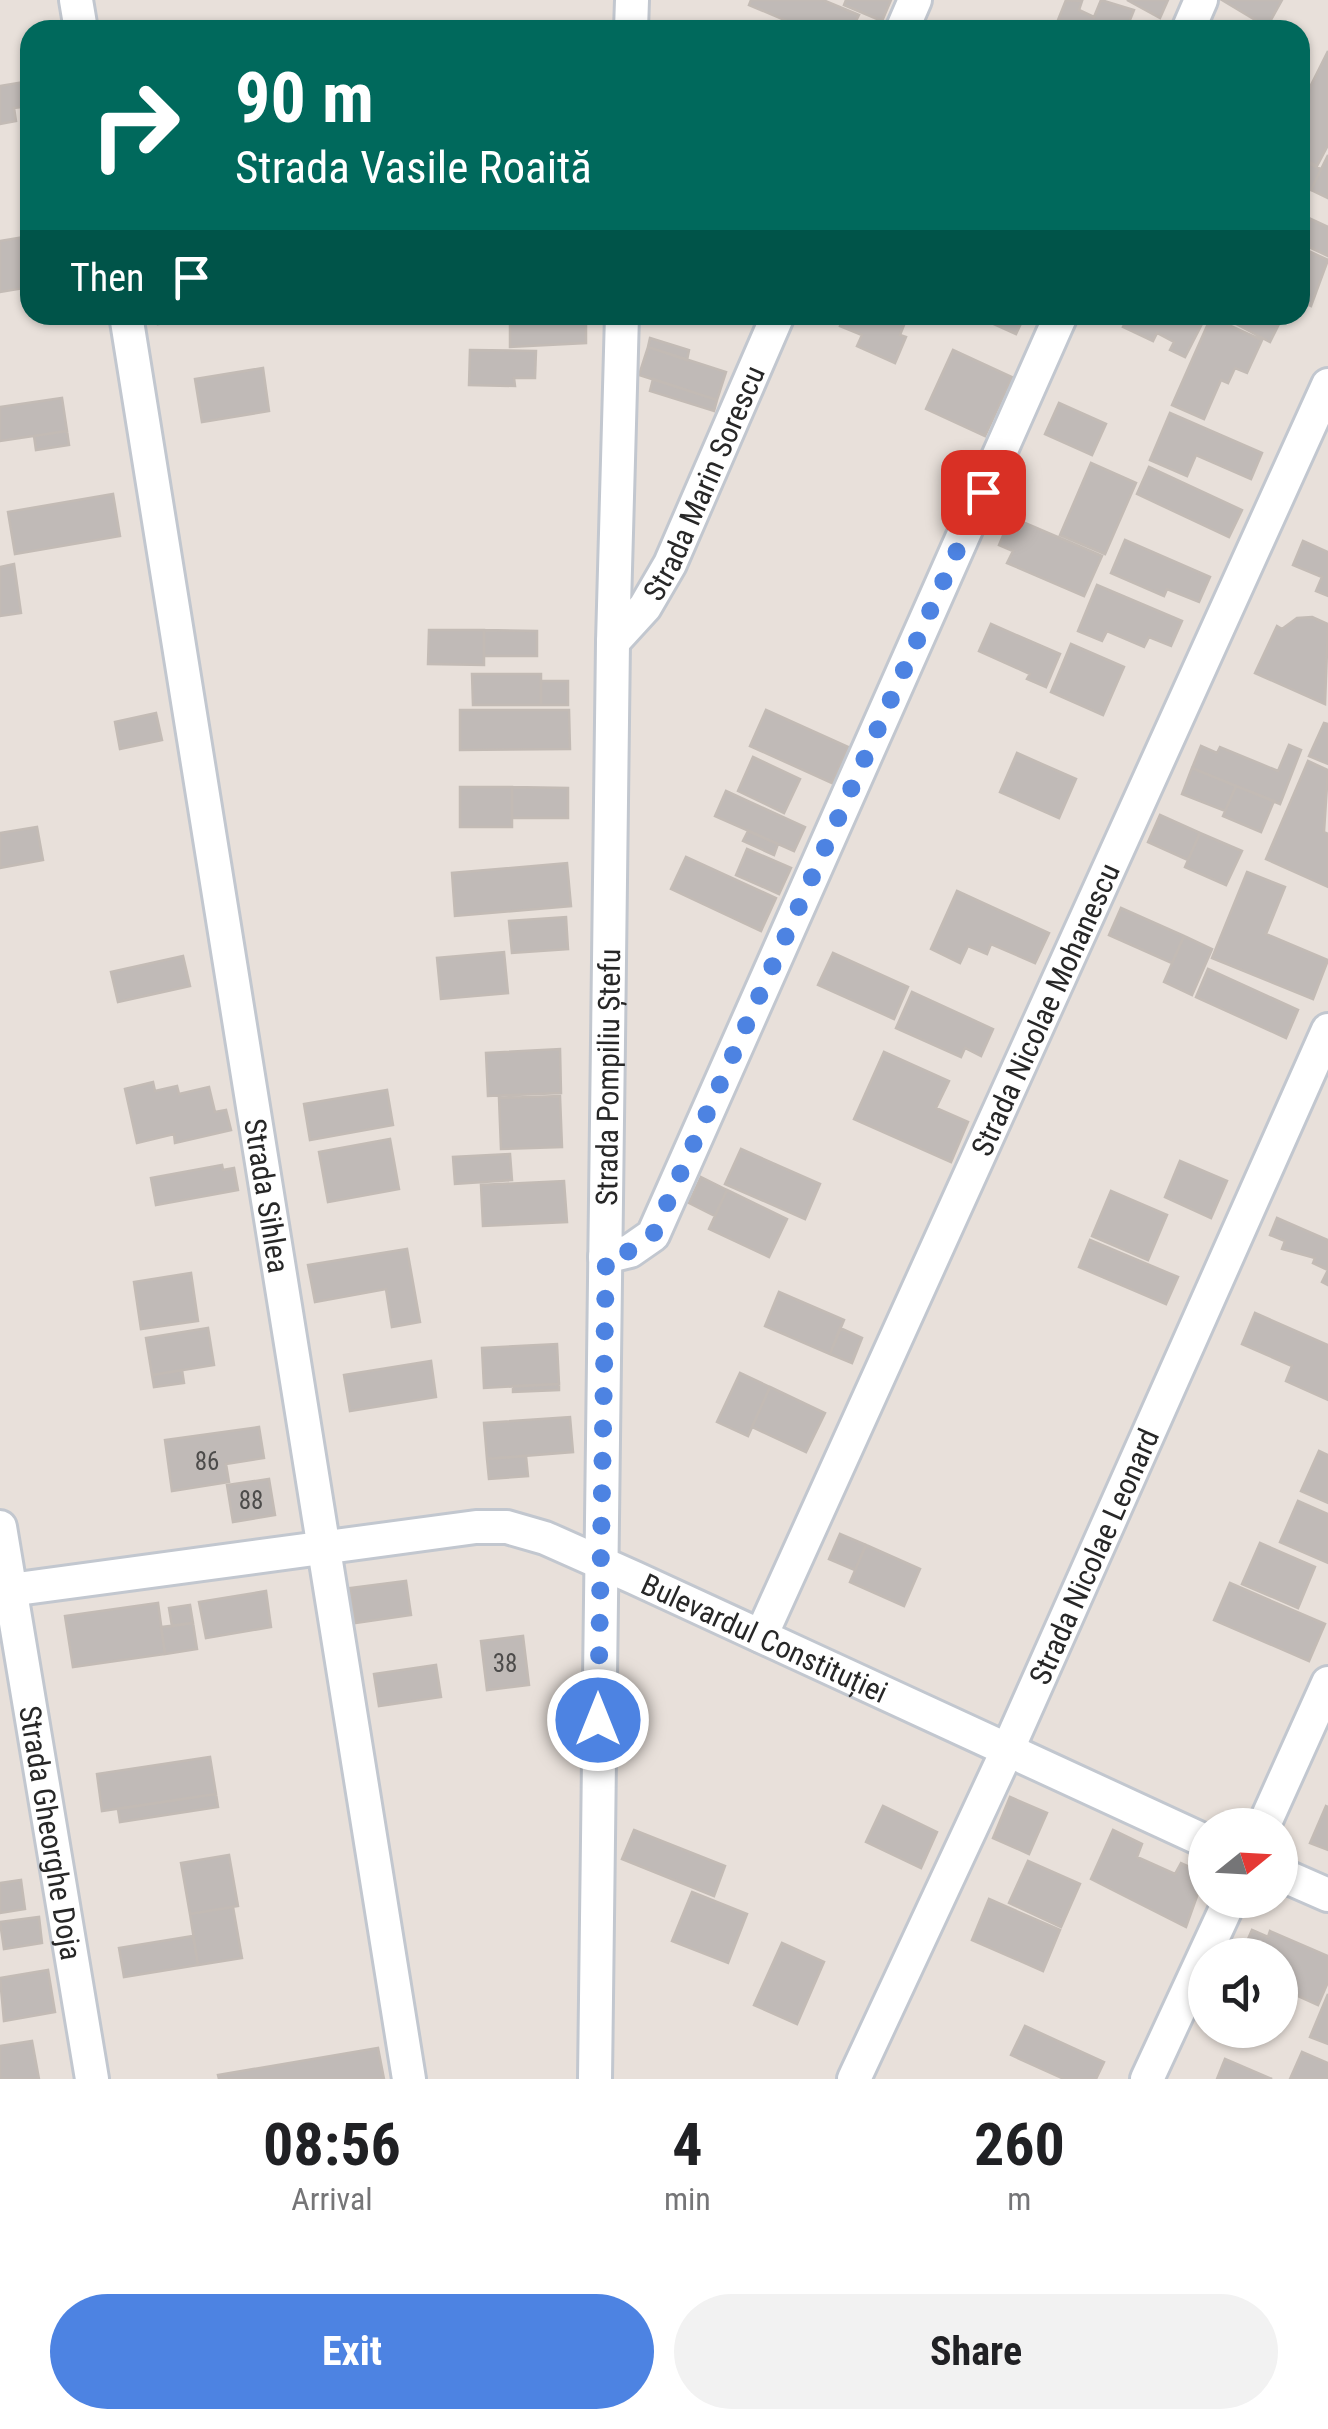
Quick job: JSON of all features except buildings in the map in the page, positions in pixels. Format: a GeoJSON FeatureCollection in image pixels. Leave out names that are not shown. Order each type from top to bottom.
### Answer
{"type":"FeatureCollection","features":[{"type":"Feature","properties":{"kind":"street","name":"Strada Sihlea"},"geometry":{"type":"LineString","coordinates":[[128,325],[409,2079]]}},
{"type":"Feature","properties":{"kind":"street","name":"Strada Pompiliu Ștefu"},"geometry":{"type":"LineString","coordinates":[[595,2079],[612,642],[622,325]]}},
{"type":"Feature","properties":{"kind":"street","name":"Strada Marin Sorescu"},"geometry":{"type":"LineString","coordinates":[[612,642],[645,608],[670,564],[774,325]]}},
{"type":"Feature","properties":{"kind":"street"},"geometry":{"type":"LineString","coordinates":[[606,1257],[630,1251],[653,1235],[1057,325]]}},
{"type":"Feature","properties":{"kind":"street","name":"Strada Nicolae Mohanescu"},"geometry":{"type":"LineString","coordinates":[[761,1636],[1328,386]]}},
{"type":"Feature","properties":{"kind":"street","name":"Strada Nicolae Leonard"},"geometry":{"type":"LineString","coordinates":[[854,2079],[1007,1750],[1328,1030]]}},
{"type":"Feature","properties":{"kind":"street","name":"Strada Gheorghe Doja"},"geometry":{"type":"LineString","coordinates":[[0,1527],[92,2079]]}},
{"type":"Feature","properties":{"kind":"street","name":"Bulevardul Constituției"},"geometry":{"type":"LineString","coordinates":[[10,1590],[321,1546],[507,1527],[599,1563],[1188,1832]]}},
{"type":"Feature","properties":{"kind":"street"},"geometry":{"type":"LineString","coordinates":[[1272,1808],[1328,1683]]}},
{"type":"Feature","properties":{"kind":"street"},"geometry":{"type":"LineString","coordinates":[[1298,1882],[1328,1895]]}},
{"type":"Feature","properties":{"kind":"street"},"geometry":{"type":"LineString","coordinates":[[1148,2079],[1222,1918]]}},
{"type":"Feature","properties":{"kind":"route"},"geometry":{"type":"LineString","coordinates":[[598,1720],[606,1257],[630,1251],[653,1235],[983,492]]}}]}
